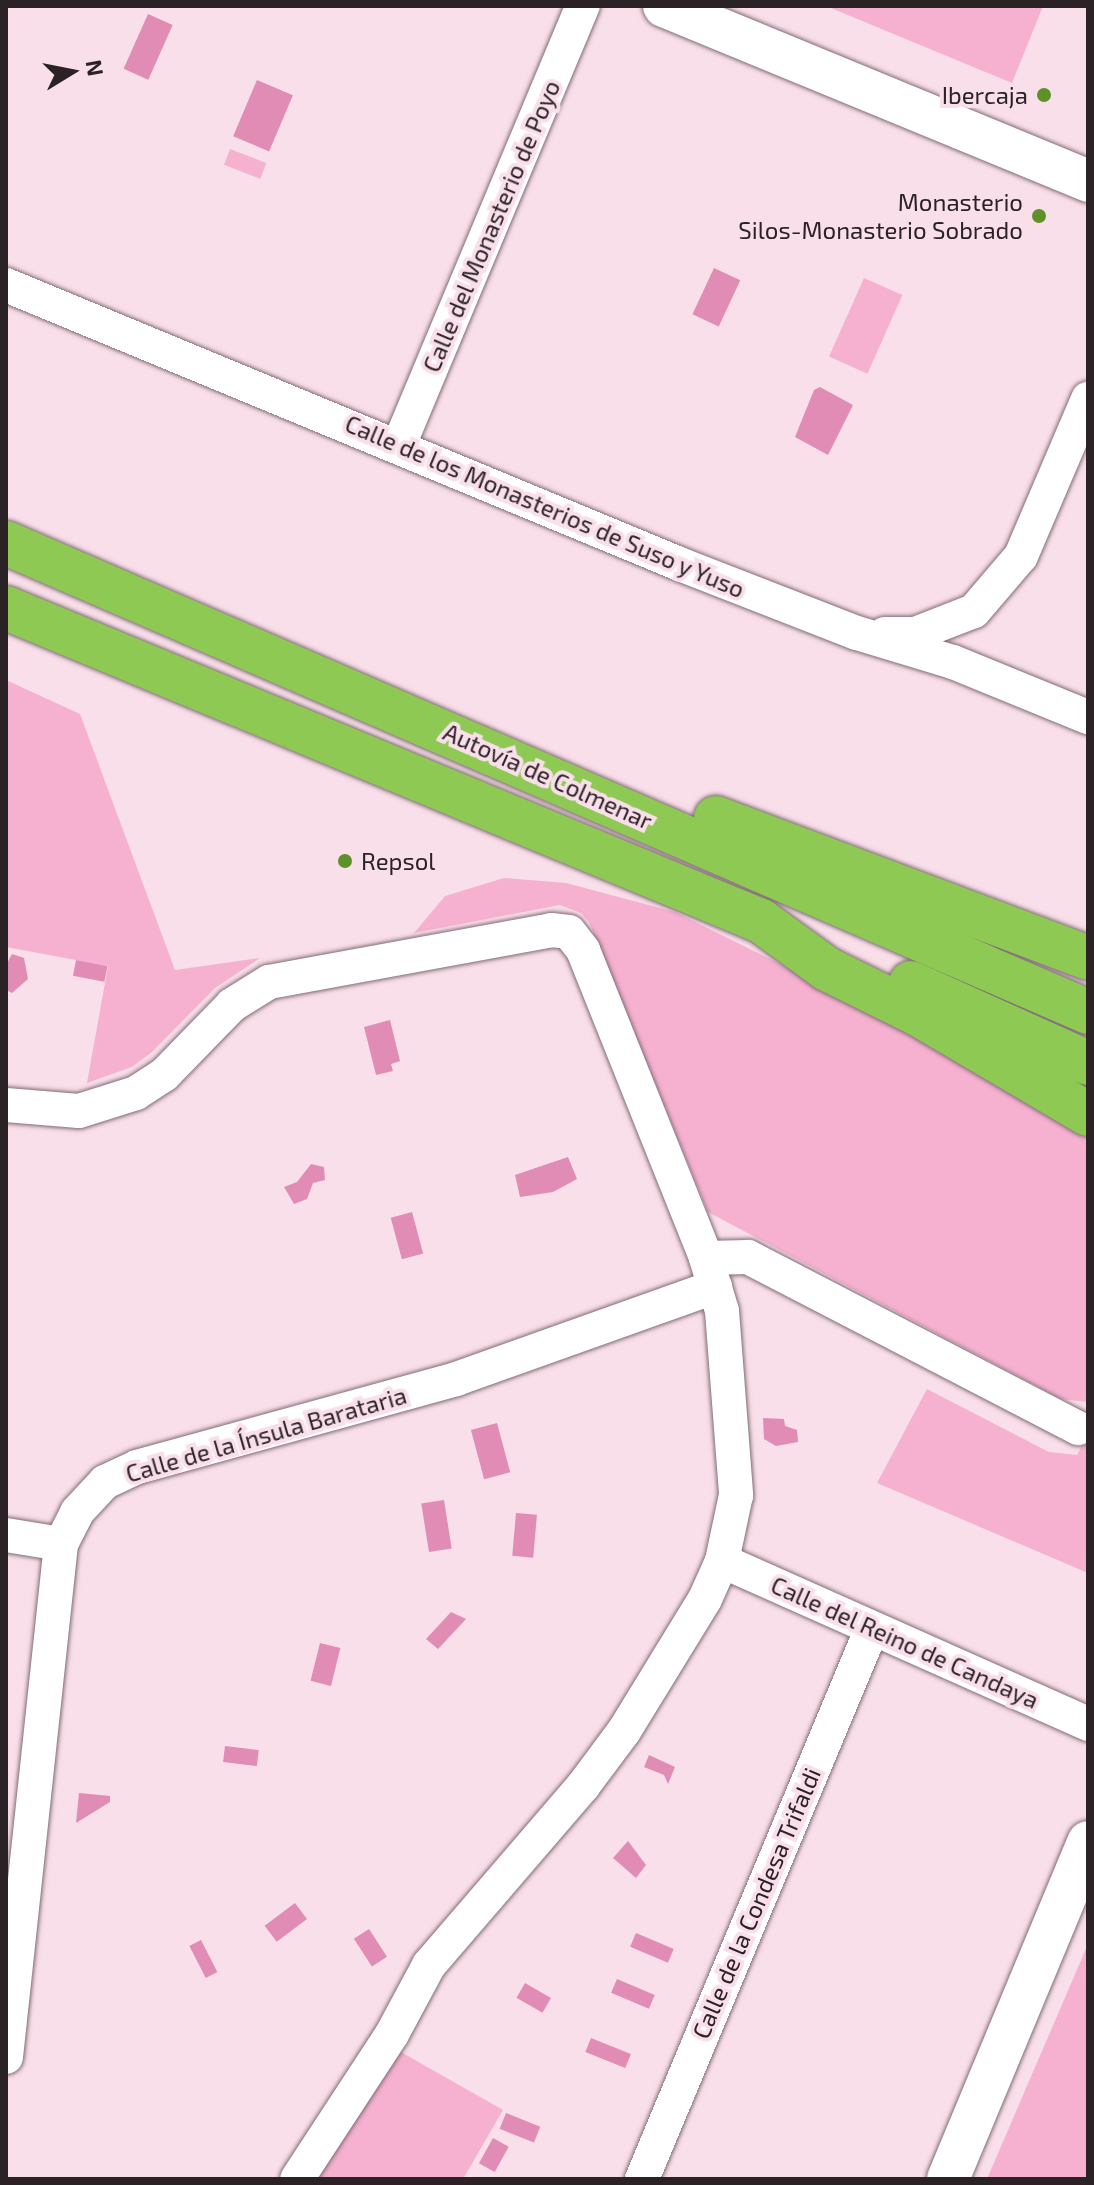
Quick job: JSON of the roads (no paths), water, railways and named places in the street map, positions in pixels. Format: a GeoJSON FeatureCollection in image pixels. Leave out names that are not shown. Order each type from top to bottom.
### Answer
{"type":"FeatureCollection","features":[{"type":"Feature","properties":{"kind":"highway","name":"Autovía de Colmenar"},"geometry":{"type":"LineString","coordinates":[[6,543],[282,660],[1088,1012]]}},
{"type":"Feature","properties":{"kind":"highway"},"geometry":{"type":"LineString","coordinates":[[6,608],[761,921],[1088,1063]]}},
{"type":"Feature","properties":{"kind":"highway"},"geometry":{"type":"LineString","coordinates":[[282,660],[489,729],[1088,958]]}},
{"type":"Feature","properties":{"kind":"highway"},"geometry":{"type":"LineString","coordinates":[[761,921],[827,969],[918,1014],[1088,1114]]}},
{"type":"Feature","properties":{"kind":"street","name":"Calle del Monasterio de Poyo"},"geometry":{"type":"LineString","coordinates":[[399,445],[583,6]]}},
{"type":"Feature","properties":{"kind":"street"},"geometry":{"type":"LineString","coordinates":[[664,6],[1088,181]]}},
{"type":"Feature","properties":{"kind":"street","name":"Calle de los Monasterios de Suso y Yuso"},"geometry":{"type":"LineString","coordinates":[[6,285],[857,633],[953,662],[1088,717]]}},
{"type":"Feature","properties":{"kind":"street"},"geometry":{"type":"LineString","coordinates":[[857,633],[915,634],[974,611],[1021,556],[1088,399]]}},
{"type":"Feature","properties":{"kind":"street"},"geometry":{"type":"LineString","coordinates":[[6,1105],[79,1111],[136,1093],[164,1075],[232,1005],[280,979],[551,930],[569,932],[583,950],[711,1272],[726,1333],[735,1484],[722,1561],[689,1627],[624,1731],[429,1965],[353,2098],[297,2179]]}},
{"type":"Feature","properties":{"kind":"street","name":"Calle de la Ínsula Barataria"},"geometry":{"type":"LineString","coordinates":[[6,2057],[61,1544],[77,1512],[105,1482],[137,1467],[456,1379],[748,1257],[1078,1428]]}},
{"type":"Feature","properties":{"kind":"street"},"geometry":{"type":"LineString","coordinates":[[6,1535],[61,1544]]}},
{"type":"Feature","properties":{"kind":"street","name":"Calle del Reino de Candaya"},"geometry":{"type":"LineString","coordinates":[[722,1561],[1088,1724]]}},
{"type":"Feature","properties":{"kind":"street","name":"Calle de la Condesa Trifaldi"},"geometry":{"type":"LineString","coordinates":[[642,2179],[872,1628]]}},
{"type":"Feature","properties":{"kind":"street"},"geometry":{"type":"LineString","coordinates":[[948,2179],[1088,1842]]}},
{"type":"Feature","properties":{"kind":"place","name":"Ibercaja"},"geometry":{"type":"Point","coordinates":[1044,95]}},
{"type":"Feature","properties":{"kind":"place","name":"Monasterio Silos-Monasterio Sobrado"},"geometry":{"type":"Point","coordinates":[1039,216]}},
{"type":"Feature","properties":{"kind":"place","name":"Repsol"},"geometry":{"type":"Point","coordinates":[345,861]}}]}
